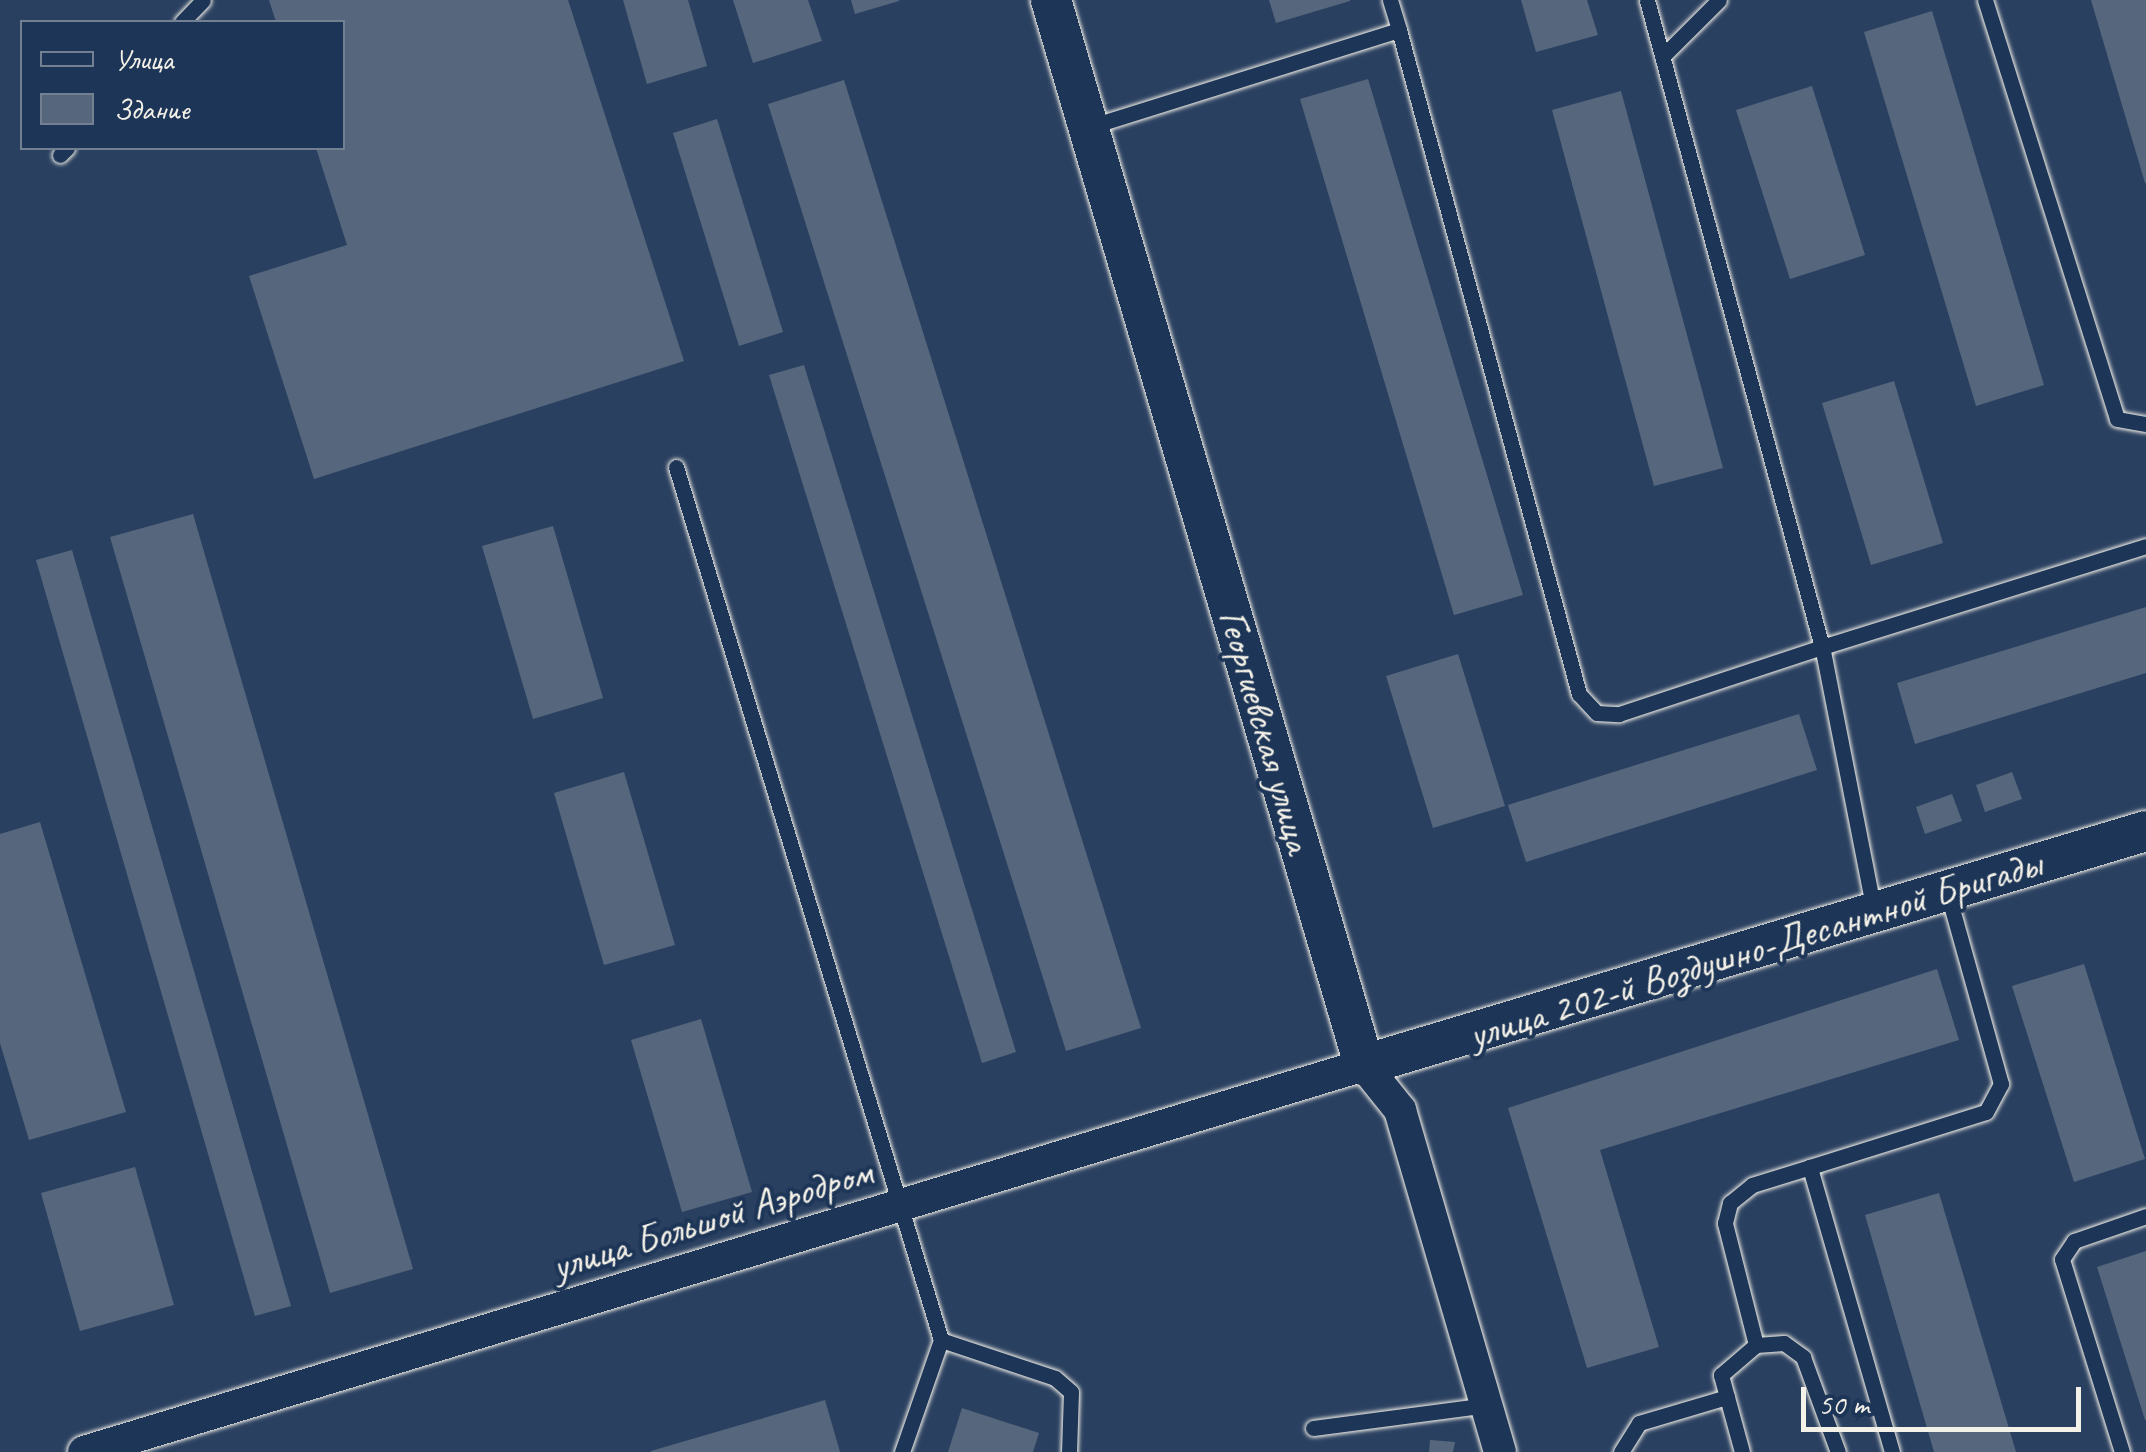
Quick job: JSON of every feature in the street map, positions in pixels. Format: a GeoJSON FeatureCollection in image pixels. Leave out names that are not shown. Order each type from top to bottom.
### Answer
{"type":"FeatureCollection","features":[{"type":"Feature","properties":{"kind":"street","name":"Георгиевская улица"},"geometry":{"type":"LineString","coordinates":[[1051,0],[1364,1065],[1400,1110],[1500,1452]]}},
{"type":"Feature","properties":{"kind":"street","name":"улица 202-й Воздушно-Десантной Бригады"},"geometry":{"type":"LineString","coordinates":[[1364,1065],[1948,894],[2146,831]]}},
{"type":"Feature","properties":{"kind":"street","name":"улица Большой Аэродром"},"geometry":{"type":"LineString","coordinates":[[84,1452],[1364,1065]]}},
{"type":"Feature","properties":{"kind":"lane"},"geometry":{"type":"LineString","coordinates":[[184,20],[203,0]]}},
{"type":"Feature","properties":{"kind":"lane"},"geometry":{"type":"LineString","coordinates":[[1390,0],[1578,694],[1596,713],[1619,714],[2146,546]]}},
{"type":"Feature","properties":{"kind":"lane"},"geometry":{"type":"LineString","coordinates":[[1647,0],[1822,647],[1875,914]]}},
{"type":"Feature","properties":{"kind":"lane"},"geometry":{"type":"LineString","coordinates":[[1662,56],[1719,0]]}},
{"type":"Feature","properties":{"kind":"lane"},"geometry":{"type":"LineString","coordinates":[[1985,0],[2117,419],[2146,424]]}},
{"type":"Feature","properties":{"kind":"lane"},"geometry":{"type":"LineString","coordinates":[[1089,126],[1400,30]]}},
{"type":"Feature","properties":{"kind":"lane"},"geometry":{"type":"LineString","coordinates":[[676,467],[905,1206],[941,1340],[902,1452]]}},
{"type":"Feature","properties":{"kind":"lane"},"geometry":{"type":"LineString","coordinates":[[1756,1345],[1726,1223],[1730,1203],[1752,1185],[1986,1112],[2001,1084],[1948,894]]}},
{"type":"Feature","properties":{"kind":"lane"},"geometry":{"type":"LineString","coordinates":[[1810,1167],[1892,1452]]}},
{"type":"Feature","properties":{"kind":"lane"},"geometry":{"type":"LineString","coordinates":[[2122,1452],[2062,1259],[2074,1241],[2146,1216]]}},
{"type":"Feature","properties":{"kind":"lane"},"geometry":{"type":"LineString","coordinates":[[941,1340],[1055,1378],[1071,1392],[1069,1452]]}},
{"type":"Feature","properties":{"kind":"lane"},"geometry":{"type":"LineString","coordinates":[[1742,1452],[1721,1375],[1756,1345],[1784,1344],[1804,1357],[1838,1452]]}},
{"type":"Feature","properties":{"kind":"lane"},"geometry":{"type":"LineString","coordinates":[[1621,1452],[1640,1424],[1727,1397]]}},
{"type":"Feature","properties":{"kind":"lane"},"geometry":{"type":"LineString","coordinates":[[1313,1428],[1488,1405]]}},
{"type":"Feature","properties":{"kind":"building"},"geometry":{"type":"Polygon","coordinates":[[[269,0],[568,0],[684,361],[314,479],[249,276],[347,245],[317,150],[345,150],[345,20],[275,20],[269,0]]]}},
{"type":"Feature","properties":{"kind":"building"},"geometry":{"type":"Polygon","coordinates":[[[623,0],[688,0],[707,66],[647,84],[623,0]]]}},
{"type":"Feature","properties":{"kind":"building"},"geometry":{"type":"Polygon","coordinates":[[[733,0],[808,0],[822,41],[753,63],[733,0]]]}},
{"type":"Feature","properties":{"kind":"building"},"geometry":{"type":"Polygon","coordinates":[[[851,0],[899,0],[899,1],[855,14],[851,0]]]}},
{"type":"Feature","properties":{"kind":"building"},"geometry":{"type":"Polygon","coordinates":[[[1269,0],[1350,0],[1350,1],[1276,23],[1269,0]]]}},
{"type":"Feature","properties":{"kind":"building"},"geometry":{"type":"Polygon","coordinates":[[[1521,0],[1587,0],[1598,35],[1536,52],[1521,0]]]}},
{"type":"Feature","properties":{"kind":"building"},"geometry":{"type":"Polygon","coordinates":[[[2091,0],[2146,0],[2146,183],[2145,183],[2091,0]]]}},
{"type":"Feature","properties":{"kind":"building"},"geometry":{"type":"Polygon","coordinates":[[[1932,11],[2044,385],[1976,406],[1864,32],[1932,11]]]}},
{"type":"Feature","properties":{"kind":"building"},"geometry":{"type":"Polygon","coordinates":[[[1368,79],[1523,595],[1454,615],[1300,99],[1368,79]]]}},
{"type":"Feature","properties":{"kind":"building"},"geometry":{"type":"Polygon","coordinates":[[[844,80],[1141,1028],[1066,1051],[768,104],[844,80]]]}},
{"type":"Feature","properties":{"kind":"building"},"geometry":{"type":"Polygon","coordinates":[[[1812,86],[1865,255],[1790,279],[1736,110],[1812,86]]]}},
{"type":"Feature","properties":{"kind":"building"},"geometry":{"type":"Polygon","coordinates":[[[1621,91],[1723,468],[1654,486],[1552,110],[1621,91]]]}},
{"type":"Feature","properties":{"kind":"building"},"geometry":{"type":"Polygon","coordinates":[[[717,119],[783,332],[739,346],[673,133],[717,119]]]}},
{"type":"Feature","properties":{"kind":"building"},"geometry":{"type":"Polygon","coordinates":[[[804,365],[1016,1052],[982,1063],[769,375],[804,365]]]}},
{"type":"Feature","properties":{"kind":"building"},"geometry":{"type":"Polygon","coordinates":[[[1894,381],[1943,543],[1871,565],[1822,403],[1894,381]]]}},
{"type":"Feature","properties":{"kind":"building"},"geometry":{"type":"Polygon","coordinates":[[[193,514],[413,1269],[330,1293],[110,537],[193,514]]]}},
{"type":"Feature","properties":{"kind":"building"},"geometry":{"type":"Polygon","coordinates":[[[553,526],[603,698],[533,719],[482,546],[553,526]]]}},
{"type":"Feature","properties":{"kind":"building"},"geometry":{"type":"Polygon","coordinates":[[[72,550],[291,1306],[255,1316],[36,560],[72,550]]]}},
{"type":"Feature","properties":{"kind":"building"},"geometry":{"type":"Polygon","coordinates":[[[2146,607],[2146,673],[1915,744],[1897,683],[2146,607]]]}},
{"type":"Feature","properties":{"kind":"building"},"geometry":{"type":"Polygon","coordinates":[[[1458,654],[1505,806],[1433,828],[1386,676],[1458,654]]]}},
{"type":"Feature","properties":{"kind":"building"},"geometry":{"type":"Polygon","coordinates":[[[1799,714],[1817,770],[1526,862],[1508,805],[1799,714]]]}},
{"type":"Feature","properties":{"kind":"building"},"geometry":{"type":"Polygon","coordinates":[[[624,772],[675,945],[604,965],[554,793],[624,772]]]}},
{"type":"Feature","properties":{"kind":"building"},"geometry":{"type":"Polygon","coordinates":[[[2012,772],[2022,799],[1985,812],[1976,785],[2012,772]]]}},
{"type":"Feature","properties":{"kind":"building"},"geometry":{"type":"Polygon","coordinates":[[[1952,794],[1962,821],[1925,834],[1916,807],[1952,794]]]}},
{"type":"Feature","properties":{"kind":"building"},"geometry":{"type":"Polygon","coordinates":[[[40,822],[126,1112],[29,1140],[0,1043],[0,834],[40,822]]]}},
{"type":"Feature","properties":{"kind":"building"},"geometry":{"type":"Polygon","coordinates":[[[2084,964],[2145,1159],[2074,1182],[2012,986],[2084,964]]]}},
{"type":"Feature","properties":{"kind":"building"},"geometry":{"type":"Polygon","coordinates":[[[1937,969],[1959,1040],[1600,1150],[1659,1347],[1587,1368],[1508,1108],[1937,969]]]}},
{"type":"Feature","properties":{"kind":"building"},"geometry":{"type":"Polygon","coordinates":[[[701,1019],[752,1192],[682,1212],[631,1040],[701,1019]]]}},
{"type":"Feature","properties":{"kind":"building"},"geometry":{"type":"Polygon","coordinates":[[[135,1167],[174,1305],[80,1331],[41,1193],[135,1167]]]}},
{"type":"Feature","properties":{"kind":"building"},"geometry":{"type":"Polygon","coordinates":[[[1939,1193],[2016,1452],[1934,1452],[1865,1215],[1939,1193]]]}},
{"type":"Feature","properties":{"kind":"building"},"geometry":{"type":"Polygon","coordinates":[[[2146,1251],[2146,1420],[2145,1420],[2097,1267],[2146,1251]]]}},
{"type":"Feature","properties":{"kind":"building"},"geometry":{"type":"Polygon","coordinates":[[[825,1400],[840,1452],[651,1452],[651,1451],[825,1400]]]}},
{"type":"Feature","properties":{"kind":"building"},"geometry":{"type":"Polygon","coordinates":[[[962,1408],[1039,1433],[1033,1452],[948,1452],[962,1408]]]}},
{"type":"Feature","properties":{"kind":"building"},"geometry":{"type":"Polygon","coordinates":[[[1430,1440],[1455,1442],[1453,1452],[1429,1452],[1430,1440]]]}}]}
